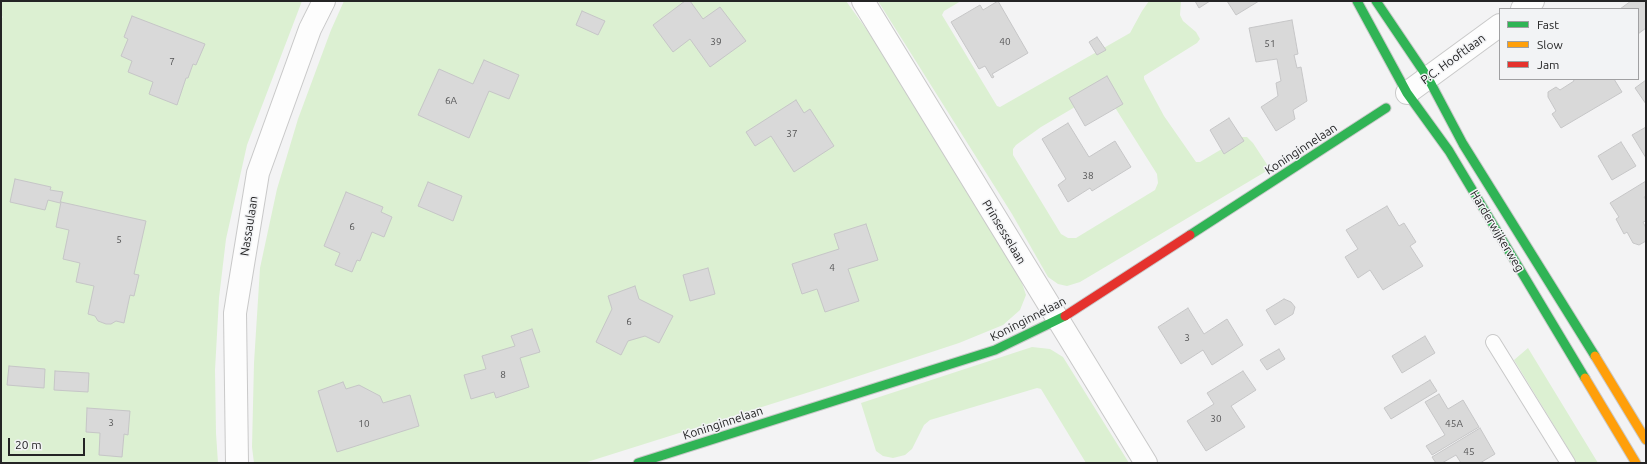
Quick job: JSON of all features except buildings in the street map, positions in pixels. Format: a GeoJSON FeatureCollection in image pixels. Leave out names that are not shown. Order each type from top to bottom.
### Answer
{"type":"FeatureCollection","features":[{"type":"Feature","properties":{"kind":"main road","name":"Harderwijkerweg"},"geometry":{"type":"LineString","coordinates":[[1357,1],[1407,92],[1449,151],[1636,463]]}},
{"type":"Feature","properties":{"kind":"main road","name":"Harderwijkerweg"},"geometry":{"type":"LineString","coordinates":[[1376,1],[1428,78],[1463,144],[1646,440]]}},
{"type":"Feature","properties":{"kind":"main road","name":"Koninginnelaan"},"geometry":{"type":"LineString","coordinates":[[638,463],[995,350],[1058,320],[1386,108]]}},
{"type":"Feature","properties":{"kind":"street","name":"Nassaulaan"},"geometry":{"type":"LineString","coordinates":[[237,463],[235,313],[258,173],[310,29],[324,1]]}},
{"type":"Feature","properties":{"kind":"street","name":"Prinsesselaan"},"geometry":{"type":"LineString","coordinates":[[863,1],[1146,463]]}},
{"type":"Feature","properties":{"kind":"street"},"geometry":{"type":"LineString","coordinates":[[1523,8],[1533,1]]}},
{"type":"Feature","properties":{"kind":"street","name":"P.C. Hooftlaan"},"geometry":{"type":"LineString","coordinates":[[1407,92],[1499,26]]}},
{"type":"Feature","properties":{"kind":"lane"},"geometry":{"type":"LineString","coordinates":[[1493,342],[1568,463]]}},
{"type":"Feature","properties":{"kind":"green space"},"geometry":{"type":"Polygon","coordinates":[[[1,1],[302,1],[247,145],[226,239],[219,298],[215,370],[218,463],[1,463],[1,19],[3,17],[1,15],[1,1]]]}},
{"type":"Feature","properties":{"kind":"green space"},"geometry":{"type":"Polygon","coordinates":[[[344,1],[846,1],[875,41],[1021,280],[1026,295],[1020,310],[1003,325],[959,343],[584,463],[254,463],[252,447],[254,363],[260,268],[277,189],[298,119],[331,30],[344,1]]]}},
{"type":"Feature","properties":{"kind":"green space"},"geometry":{"type":"Polygon","coordinates":[[[878,1],[961,1],[944,11],[942,15],[997,106],[1000,107],[1130,33],[1149,1],[1181,1],[1180,15],[1183,21],[1196,32],[1200,39],[1197,43],[1144,76],[1144,79],[1164,116],[1196,162],[1200,162],[1242,137],[1247,137],[1253,143],[1270,169],[1080,282],[1067,286],[1058,284],[1048,277],[1012,214],[878,1]],[[1097,94],[1041,127],[1016,145],[1013,149],[1013,155],[1061,234],[1068,238],[1076,238],[1155,190],[1158,183],[1157,174],[1109,98],[1097,94]]]}},
{"type":"Feature","properties":{"kind":"green space"},"geometry":{"type":"Polygon","coordinates":[[[1032,347],[1050,349],[1063,357],[1129,463],[1086,463],[1041,389],[1037,388],[930,420],[924,425],[912,449],[905,455],[893,458],[883,456],[876,451],[861,403],[1032,347]]]}},
{"type":"Feature","properties":{"kind":"green space"},"geometry":{"type":"Polygon","coordinates":[[[1528,348],[1598,463],[1577,463],[1514,360],[1528,348]]]}},
{"type":"Feature","properties":{"kind":"traffic: fast"},"geometry":{"type":"LineString","coordinates":[[1357,1],[1407,93],[1449,151],[1585,378]]}},
{"type":"Feature","properties":{"kind":"traffic: fast"},"geometry":{"type":"LineString","coordinates":[[1376,1],[1428,78],[1463,144],[1595,356]]}},
{"type":"Feature","properties":{"kind":"traffic: fast"},"geometry":{"type":"LineString","coordinates":[[1190,235],[1386,108]]}},
{"type":"Feature","properties":{"kind":"traffic: fast"},"geometry":{"type":"LineString","coordinates":[[638,463],[995,350],[1065,316]]}},
{"type":"Feature","properties":{"kind":"traffic: slow"},"geometry":{"type":"LineString","coordinates":[[1595,356],[1646,440]]}},
{"type":"Feature","properties":{"kind":"traffic: slow"},"geometry":{"type":"LineString","coordinates":[[1585,378],[1636,463]]}},
{"type":"Feature","properties":{"kind":"traffic: jam"},"geometry":{"type":"LineString","coordinates":[[1065,316],[1190,235]]}}]}
